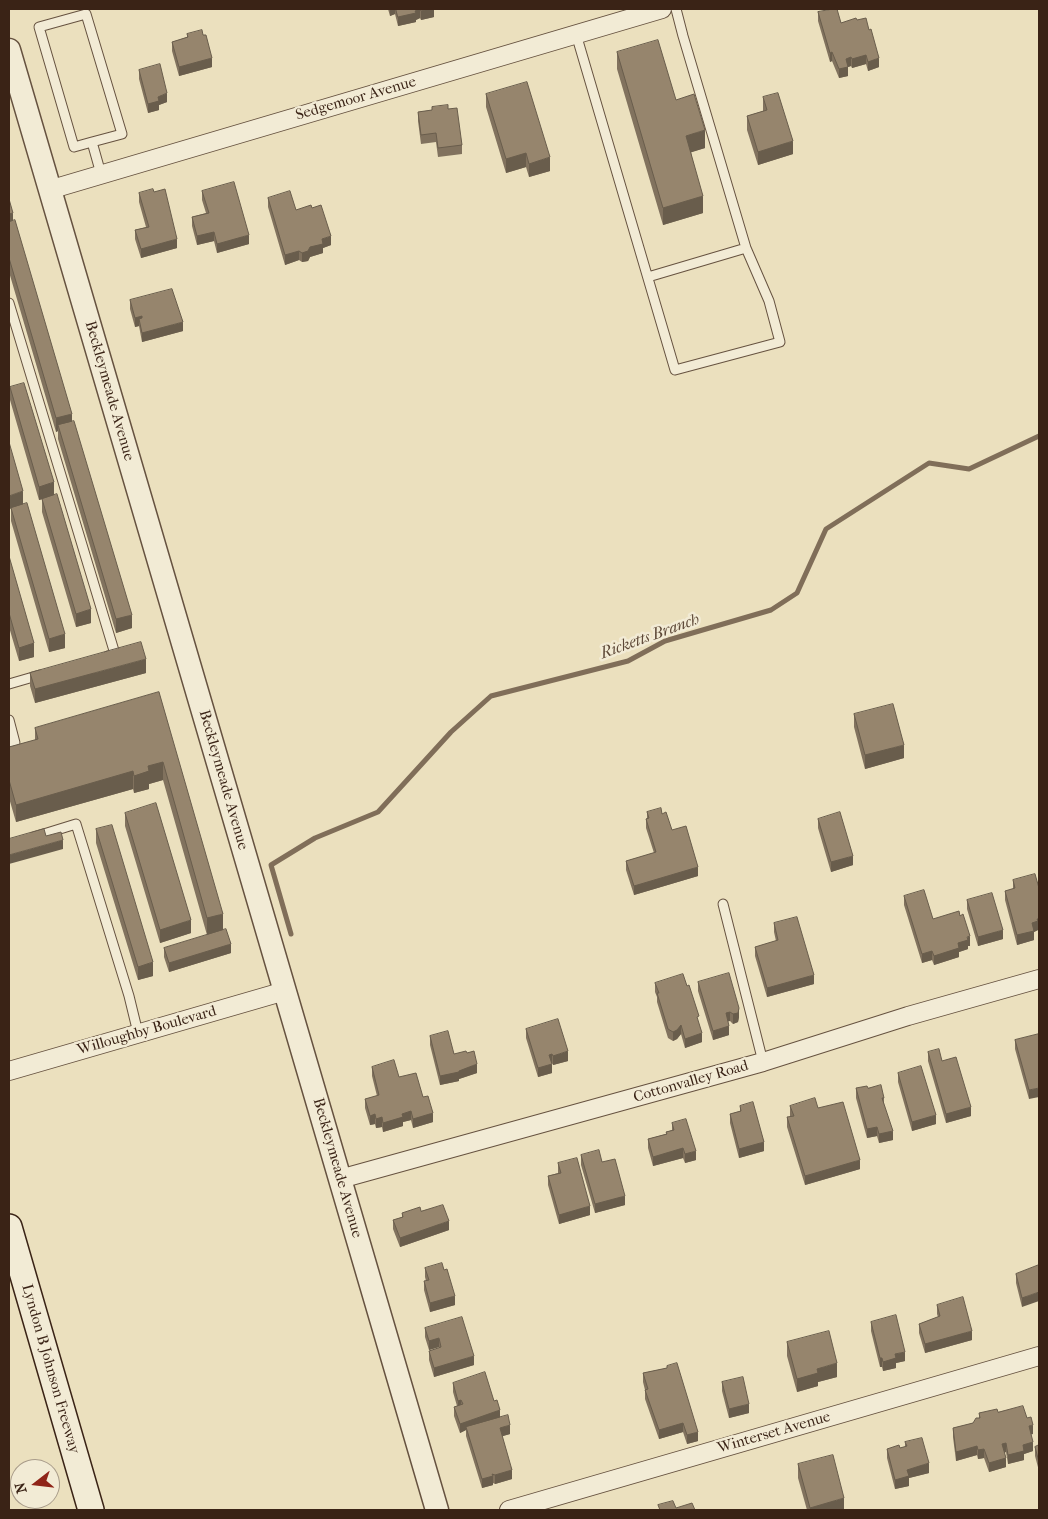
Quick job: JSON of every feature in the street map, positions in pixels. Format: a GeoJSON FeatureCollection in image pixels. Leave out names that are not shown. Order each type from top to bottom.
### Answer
{"type":"FeatureCollection","features":[{"type":"Feature","properties":{"kind":"main road","name":"Lyndon B Johnson Freeway"},"geometry":{"type":"LineString","coordinates":[[9,1227],[91,1510]]}},
{"type":"Feature","properties":{"kind":"street","name":"Sedgemoor Avenue"},"geometry":{"type":"LineString","coordinates":[[49,190],[662,9]]}},
{"type":"Feature","properties":{"kind":"street","name":"Beckleymeade Avenue"},"geometry":{"type":"LineString","coordinates":[[9,50],[437,1510]]}},
{"type":"Feature","properties":{"kind":"street","name":"Cottonvalley Road"},"geometry":{"type":"LineString","coordinates":[[340,1179],[763,1062],[908,1016],[1039,979]]}},
{"type":"Feature","properties":{"kind":"street","name":"Willoughby Boulevard"},"geometry":{"type":"LineString","coordinates":[[9,1071],[285,991]]}},
{"type":"Feature","properties":{"kind":"street","name":"Winterset Avenue"},"geometry":{"type":"LineString","coordinates":[[509,1510],[1039,1356]]}},
{"type":"Feature","properties":{"kind":"lane"},"geometry":{"type":"LineString","coordinates":[[576,34],[675,370],[780,342],[769,301],[746,248],[676,9]]}},
{"type":"Feature","properties":{"kind":"lane"},"geometry":{"type":"LineString","coordinates":[[86,14],[122,134],[92,142],[74,147],[39,27],[86,14]]}},
{"type":"Feature","properties":{"kind":"lane"},"geometry":{"type":"LineString","coordinates":[[92,142],[101,174]]}},
{"type":"Feature","properties":{"kind":"lane"},"geometry":{"type":"LineString","coordinates":[[648,277],[746,248]]}},
{"type":"Feature","properties":{"kind":"lane"},"geometry":{"type":"LineString","coordinates":[[9,303],[115,654],[97,659]]}},
{"type":"Feature","properties":{"kind":"lane"},"geometry":{"type":"LineString","coordinates":[[9,684],[53,672]]}},
{"type":"Feature","properties":{"kind":"lane"},"geometry":{"type":"LineString","coordinates":[[9,720],[14,743],[9,749]]}},
{"type":"Feature","properties":{"kind":"lane"},"geometry":{"type":"LineString","coordinates":[[26,839],[76,824],[129,996],[138,1034]]}},
{"type":"Feature","properties":{"kind":"lane"},"geometry":{"type":"LineString","coordinates":[[723,904],[763,1062]]}},
{"type":"Feature","properties":{"kind":"building"},"geometry":{"type":"Polygon","coordinates":[[[396,9],[420,9],[415,11],[416,13],[398,17],[396,9]]]}},
{"type":"Feature","properties":{"kind":"building"},"geometry":{"type":"Polygon","coordinates":[[[837,9],[841,23],[856,18],[857,20],[866,18],[879,58],[868,62],[866,55],[852,59],[851,57],[846,59],[848,67],[839,69],[832,52],[830,53],[818,12],[837,9]]]}},
{"type":"Feature","properties":{"kind":"building"},"geometry":{"type":"Polygon","coordinates":[[[202,30],[203,35],[206,35],[212,58],[179,67],[172,42],[188,37],[187,34],[202,30]]]}},
{"type":"Feature","properties":{"kind":"building"},"geometry":{"type":"Polygon","coordinates":[[[658,40],[676,100],[694,94],[705,130],[686,136],[703,196],[663,208],[617,52],[658,40]]]}},
{"type":"Feature","properties":{"kind":"building"},"geometry":{"type":"Polygon","coordinates":[[[160,64],[167,93],[158,97],[159,101],[148,104],[139,70],[160,64]]]}},
{"type":"Feature","properties":{"kind":"building"},"geometry":{"type":"Polygon","coordinates":[[[527,82],[550,157],[529,164],[526,153],[506,159],[486,94],[527,82]]]}},
{"type":"Feature","properties":{"kind":"building"},"geometry":{"type":"Polygon","coordinates":[[[778,93],[793,141],[758,152],[747,116],[767,110],[763,97],[778,93]]]}},
{"type":"Feature","properties":{"kind":"building"},"geometry":{"type":"Polygon","coordinates":[[[448,105],[448,109],[457,108],[462,145],[438,148],[436,133],[421,135],[418,112],[432,110],[432,107],[448,105]]]}},
{"type":"Feature","properties":{"kind":"building"},"geometry":{"type":"Polygon","coordinates":[[[234,182],[249,235],[217,244],[214,232],[197,236],[192,217],[209,213],[202,191],[234,182]]]}},
{"type":"Feature","properties":{"kind":"building"},"geometry":{"type":"Polygon","coordinates":[[[153,189],[154,192],[165,189],[177,239],[141,249],[135,230],[149,227],[139,193],[153,189]]]}},
{"type":"Feature","properties":{"kind":"building"},"geometry":{"type":"Polygon","coordinates":[[[290,191],[296,210],[311,205],[312,208],[321,205],[331,236],[322,239],[323,244],[310,247],[308,251],[302,253],[299,251],[285,255],[268,198],[290,191]]]}},
{"type":"Feature","properties":{"kind":"building"},"geometry":{"type":"Polygon","coordinates":[[[9,199],[13,213],[9,214],[9,199]]]}},
{"type":"Feature","properties":{"kind":"building"},"geometry":{"type":"Polygon","coordinates":[[[15,220],[72,414],[56,418],[9,258],[9,222],[15,220]]]}},
{"type":"Feature","properties":{"kind":"building"},"geometry":{"type":"Polygon","coordinates":[[[172,289],[183,322],[142,333],[139,319],[142,316],[135,318],[130,300],[172,289]]]}},
{"type":"Feature","properties":{"kind":"building"},"geometry":{"type":"Polygon","coordinates":[[[24,383],[54,482],[39,487],[10,387],[24,383]]]}},
{"type":"Feature","properties":{"kind":"building"},"geometry":{"type":"Polygon","coordinates":[[[74,421],[132,615],[116,619],[58,425],[74,421]]]}},
{"type":"Feature","properties":{"kind":"building"},"geometry":{"type":"Polygon","coordinates":[[[9,442],[23,491],[9,496],[9,442]]]}},
{"type":"Feature","properties":{"kind":"building"},"geometry":{"type":"Polygon","coordinates":[[[57,494],[91,609],[76,614],[42,499],[57,494]]]}},
{"type":"Feature","properties":{"kind":"building"},"geometry":{"type":"Polygon","coordinates":[[[27,503],[65,634],[49,639],[11,508],[27,503]]]}},
{"type":"Feature","properties":{"kind":"building"},"geometry":{"type":"Polygon","coordinates":[[[9,556],[34,643],[19,648],[9,613],[9,556]]]}},
{"type":"Feature","properties":{"kind":"building"},"geometry":{"type":"Polygon","coordinates":[[[141,642],[146,659],[35,689],[30,673],[141,642]]]}},
{"type":"Feature","properties":{"kind":"building"},"geometry":{"type":"Polygon","coordinates":[[[159,692],[223,914],[207,918],[163,762],[148,766],[149,771],[134,776],[133,771],[16,805],[9,780],[9,747],[38,739],[35,728],[159,692]]]}},
{"type":"Feature","properties":{"kind":"building"},"geometry":{"type":"Polygon","coordinates":[[[893,704],[904,745],[865,755],[854,714],[893,704]]]}},
{"type":"Feature","properties":{"kind":"building"},"geometry":{"type":"Polygon","coordinates":[[[156,803],[191,920],[160,930],[125,813],[156,803]]]}},
{"type":"Feature","properties":{"kind":"building"},"geometry":{"type":"Polygon","coordinates":[[[661,808],[662,814],[666,812],[672,830],[686,826],[698,867],[634,886],[626,861],[656,852],[646,819],[649,818],[647,812],[661,808]]]}},
{"type":"Feature","properties":{"kind":"building"},"geometry":{"type":"Polygon","coordinates":[[[840,812],[853,856],[831,862],[818,819],[840,812]]]}},
{"type":"Feature","properties":{"kind":"building"},"geometry":{"type":"Polygon","coordinates":[[[112,825],[153,962],[138,967],[96,829],[112,825]]]}},
{"type":"Feature","properties":{"kind":"building"},"geometry":{"type":"Polygon","coordinates":[[[44,829],[46,836],[61,832],[63,840],[9,855],[9,839],[44,829]]]}},
{"type":"Feature","properties":{"kind":"building"},"geometry":{"type":"Polygon","coordinates":[[[1035,874],[1039,888],[1039,919],[1032,923],[1034,931],[1017,935],[1005,891],[1015,888],[1013,880],[1035,874]]]}},
{"type":"Feature","properties":{"kind":"building"},"geometry":{"type":"Polygon","coordinates":[[[924,890],[933,919],[959,911],[960,916],[963,914],[970,936],[967,937],[968,940],[958,943],[959,948],[934,956],[932,951],[922,954],[904,896],[924,890]]]}},
{"type":"Feature","properties":{"kind":"building"},"geometry":{"type":"Polygon","coordinates":[[[992,893],[1003,930],[978,937],[967,900],[992,893]]]}},
{"type":"Feature","properties":{"kind":"building"},"geometry":{"type":"Polygon","coordinates":[[[797,917],[814,975],[767,988],[755,947],[778,940],[774,923],[797,917]]]}},
{"type":"Feature","properties":{"kind":"building"},"geometry":{"type":"Polygon","coordinates":[[[226,929],[231,944],[169,963],[164,948],[226,929]]]}},
{"type":"Feature","properties":{"kind":"building"},"geometry":{"type":"Polygon","coordinates":[[[729,973],[739,1008],[738,1013],[726,1013],[729,1026],[713,1031],[698,982],[729,973]]]}},
{"type":"Feature","properties":{"kind":"building"},"geometry":{"type":"Polygon","coordinates":[[[683,974],[687,986],[689,985],[699,1016],[697,1017],[702,1033],[685,1039],[681,1025],[673,1032],[668,1029],[655,983],[683,974]]]}},
{"type":"Feature","properties":{"kind":"building"},"geometry":{"type":"Polygon","coordinates":[[[558,1019],[568,1051],[553,1056],[552,1054],[549,1055],[552,1064],[538,1068],[526,1029],[558,1019]]]}},
{"type":"Feature","properties":{"kind":"building"},"geometry":{"type":"Polygon","coordinates":[[[448,1031],[454,1054],[474,1051],[477,1064],[459,1072],[440,1076],[430,1036],[448,1031]]]}},
{"type":"Feature","properties":{"kind":"building"},"geometry":{"type":"Polygon","coordinates":[[[1039,1034],[1039,1088],[1029,1090],[1015,1040],[1039,1034]]]}},
{"type":"Feature","properties":{"kind":"building"},"geometry":{"type":"Polygon","coordinates":[[[939,1049],[942,1061],[956,1057],[971,1107],[946,1114],[928,1052],[939,1049]]]}},
{"type":"Feature","properties":{"kind":"building"},"geometry":{"type":"Polygon","coordinates":[[[394,1060],[399,1077],[416,1073],[423,1097],[428,1096],[433,1113],[413,1119],[411,1111],[402,1114],[403,1117],[383,1123],[382,1117],[376,1119],[375,1114],[370,1116],[365,1099],[379,1095],[372,1067],[394,1060]]]}},
{"type":"Feature","properties":{"kind":"building"},"geometry":{"type":"Polygon","coordinates":[[[921,1066],[936,1115],[912,1122],[898,1073],[921,1066]]]}},
{"type":"Feature","properties":{"kind":"building"},"geometry":{"type":"Polygon","coordinates":[[[881,1085],[884,1098],[882,1098],[893,1131],[879,1134],[877,1127],[867,1129],[856,1088],[881,1085]]]}},
{"type":"Feature","properties":{"kind":"building"},"geometry":{"type":"Polygon","coordinates":[[[815,1098],[818,1108],[843,1102],[860,1160],[805,1176],[787,1117],[794,1116],[790,1106],[815,1098]]]}},
{"type":"Feature","properties":{"kind":"building"},"geometry":{"type":"Polygon","coordinates":[[[753,1102],[764,1142],[739,1149],[730,1114],[741,1111],[740,1106],[753,1102]]]}},
{"type":"Feature","properties":{"kind":"building"},"geometry":{"type":"Polygon","coordinates":[[[686,1119],[696,1151],[685,1154],[683,1148],[653,1157],[648,1139],[667,1134],[666,1132],[674,1130],[672,1123],[686,1119]]]}},
{"type":"Feature","properties":{"kind":"building"},"geometry":{"type":"Polygon","coordinates":[[[599,1150],[602,1162],[615,1159],[625,1196],[595,1204],[581,1155],[599,1150]]]}},
{"type":"Feature","properties":{"kind":"building"},"geometry":{"type":"Polygon","coordinates":[[[577,1158],[590,1206],[559,1215],[548,1176],[561,1173],[558,1163],[577,1158]]]}},
{"type":"Feature","properties":{"kind":"building"},"geometry":{"type":"Polygon","coordinates":[[[443,1205],[449,1221],[400,1238],[393,1220],[403,1217],[402,1213],[420,1207],[421,1211],[443,1205]]]}},
{"type":"Feature","properties":{"kind":"building"},"geometry":{"type":"Polygon","coordinates":[[[442,1263],[444,1270],[447,1269],[455,1296],[430,1303],[424,1281],[429,1280],[425,1268],[442,1263]]]}},
{"type":"Feature","properties":{"kind":"building"},"geometry":{"type":"Polygon","coordinates":[[[1039,1265],[1039,1292],[1022,1298],[1016,1274],[1039,1265]]]}},
{"type":"Feature","properties":{"kind":"building"},"geometry":{"type":"Polygon","coordinates":[[[963,1297],[972,1331],[925,1344],[919,1324],[940,1316],[937,1305],[963,1297]]]}},
{"type":"Feature","properties":{"kind":"building"},"geometry":{"type":"Polygon","coordinates":[[[896,1315],[905,1352],[895,1354],[896,1358],[883,1362],[882,1358],[880,1358],[871,1322],[896,1315]]]}},
{"type":"Feature","properties":{"kind":"building"},"geometry":{"type":"Polygon","coordinates":[[[462,1317],[474,1356],[434,1368],[429,1351],[441,1347],[439,1338],[429,1341],[425,1328],[462,1317]]]}},
{"type":"Feature","properties":{"kind":"building"},"geometry":{"type":"Polygon","coordinates":[[[829,1331],[837,1363],[817,1369],[818,1373],[797,1379],[787,1342],[829,1331]]]}},
{"type":"Feature","properties":{"kind":"building"},"geometry":{"type":"Polygon","coordinates":[[[677,1363],[698,1432],[687,1435],[683,1423],[659,1430],[645,1390],[648,1389],[643,1373],[667,1368],[667,1366],[677,1363]]]}},
{"type":"Feature","properties":{"kind":"building"},"geometry":{"type":"Polygon","coordinates":[[[485,1372],[494,1401],[497,1400],[500,1410],[460,1424],[454,1407],[463,1404],[461,1400],[458,1401],[453,1383],[485,1372]]]}},
{"type":"Feature","properties":{"kind":"building"},"geometry":{"type":"Polygon","coordinates":[[[743,1377],[749,1404],[729,1409],[722,1382],[743,1377]]]}},
{"type":"Feature","properties":{"kind":"building"},"geometry":{"type":"Polygon","coordinates":[[[1023,1406],[1027,1418],[1031,1417],[1033,1425],[1029,1426],[1033,1442],[1023,1445],[1024,1451],[1008,1455],[1006,1443],[1002,1444],[1006,1458],[989,1463],[984,1449],[978,1450],[977,1446],[956,1452],[953,1428],[973,1423],[976,1418],[980,1418],[979,1413],[997,1409],[998,1412],[1023,1406]]]}},
{"type":"Feature","properties":{"kind":"building"},"geometry":{"type":"Polygon","coordinates":[[[508,1415],[510,1425],[500,1428],[512,1470],[495,1475],[492,1474],[493,1476],[482,1479],[466,1427],[508,1415]]]}},
{"type":"Feature","properties":{"kind":"building"},"geometry":{"type":"Polygon","coordinates":[[[922,1438],[929,1463],[907,1470],[909,1476],[895,1480],[887,1449],[899,1445],[900,1448],[907,1446],[905,1442],[922,1438]]]}},
{"type":"Feature","properties":{"kind":"building"},"geometry":{"type":"Polygon","coordinates":[[[1039,1445],[1039,1462],[1035,1447],[1039,1445]]]}},
{"type":"Feature","properties":{"kind":"building"},"geometry":{"type":"Polygon","coordinates":[[[833,1455],[844,1498],[810,1508],[798,1464],[833,1455]]]}},
{"type":"Feature","properties":{"kind":"building"},"geometry":{"type":"Polygon","coordinates":[[[673,1501],[676,1508],[692,1503],[695,1510],[660,1510],[658,1505],[673,1501]]]}},
{"type":"Feature","properties":{"kind":"waterway","name":"Ricketts Branch"},"geometry":{"type":"LineString","coordinates":[[291,934],[271,865],[315,838],[378,812],[451,732],[491,696],[628,661],[665,641],[771,610],[797,593],[826,529],[929,463],[969,469],[1039,436]]}}]}
